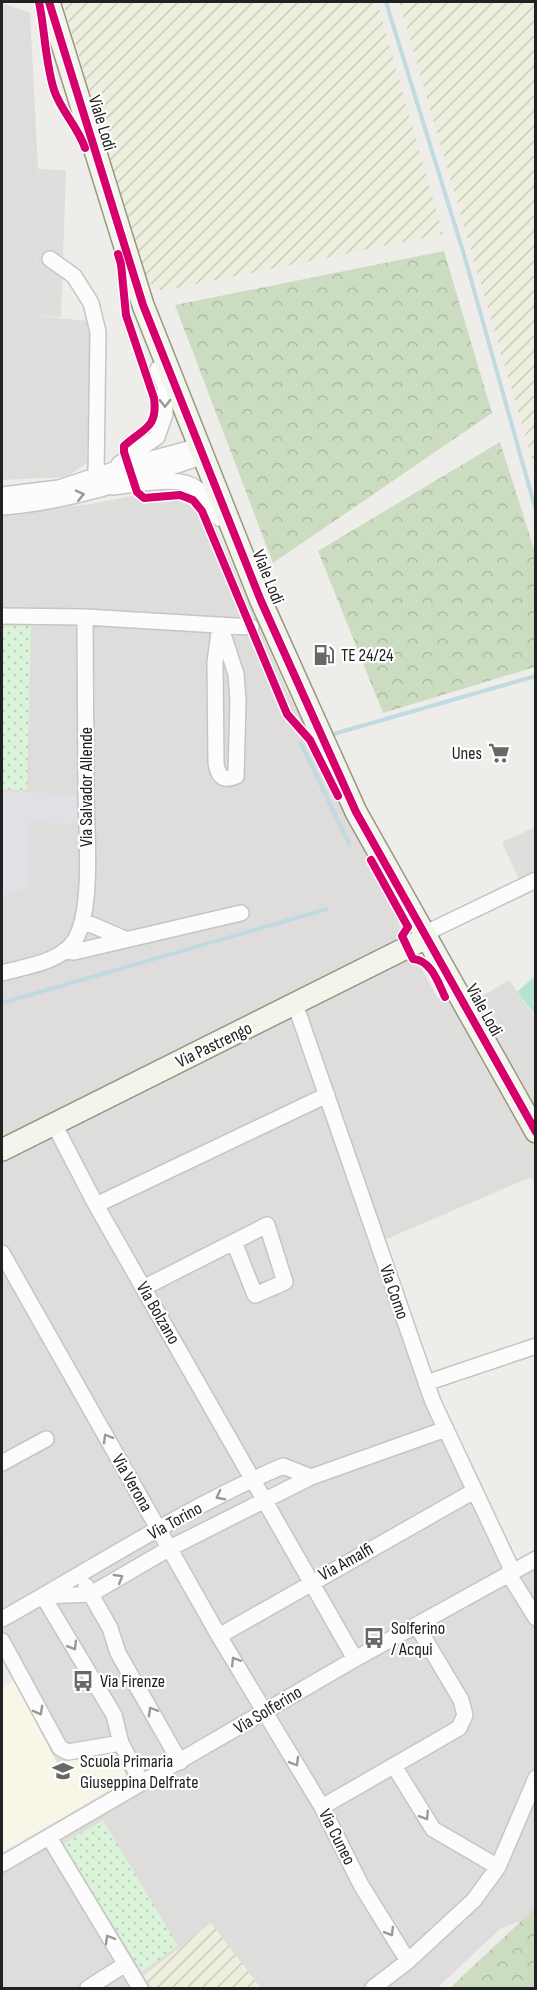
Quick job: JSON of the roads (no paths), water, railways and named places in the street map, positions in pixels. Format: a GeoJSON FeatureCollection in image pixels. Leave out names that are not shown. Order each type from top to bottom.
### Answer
{"type":"FeatureCollection","features":[{"type":"Feature","properties":{"kind":"street","name":"Viale Lodi"},"geometry":{"type":"LineString","coordinates":[[49,2],[143,305],[261,601],[356,812],[536,1132]]}},
{"type":"Feature","properties":{"kind":"street"},"geometry":{"type":"LineString","coordinates":[[50,259],[74,276],[91,303],[98,332],[103,473]]}},
{"type":"Feature","properties":{"kind":"street"},"geometry":{"type":"LineString","coordinates":[[103,473],[157,437],[165,414],[165,387],[154,355],[143,305]]}},
{"type":"Feature","properties":{"kind":"street"},"geometry":{"type":"LineString","coordinates":[[2,495],[59,488],[103,473],[202,451]]}},
{"type":"Feature","properties":{"kind":"street"},"geometry":{"type":"LineString","coordinates":[[2,507],[73,497],[113,487],[202,451]]}},
{"type":"Feature","properties":{"kind":"street"},"geometry":{"type":"LineString","coordinates":[[113,487],[162,482],[189,484],[212,503],[261,601]]}},
{"type":"Feature","properties":{"kind":"street"},"geometry":{"type":"LineString","coordinates":[[2,616],[85,617],[251,627]]}},
{"type":"Feature","properties":{"kind":"street","name":"Via Salvador Allende"},"geometry":{"type":"LineString","coordinates":[[2,973],[41,963],[64,951],[75,940],[83,921],[87,866],[85,617]]}},
{"type":"Feature","properties":{"kind":"street"},"geometry":{"type":"LineString","coordinates":[[220,625],[236,674],[238,701],[236,776],[228,779],[218,774],[216,763],[215,662],[220,625]]}},
{"type":"Feature","properties":{"kind":"street"},"geometry":{"type":"LineString","coordinates":[[426,938],[434,929],[536,880]]}},
{"type":"Feature","properties":{"kind":"street","name":"Via Salvador Allende"},"geometry":{"type":"LineString","coordinates":[[64,951],[74,952],[241,913]]}},
{"type":"Feature","properties":{"kind":"street"},"geometry":{"type":"LineString","coordinates":[[83,921],[125,939]]}},
{"type":"Feature","properties":{"kind":"street","name":"Via Pastrengo"},"geometry":{"type":"LineString","coordinates":[[2,1150],[426,938]]}},
{"type":"Feature","properties":{"kind":"street","name":"Via Como"},"geometry":{"type":"LineString","coordinates":[[296,1005],[412,1348],[433,1402],[510,1572],[536,1618]]}},
{"type":"Feature","properties":{"kind":"street"},"geometry":{"type":"LineString","coordinates":[[96,1205],[327,1095]]}},
{"type":"Feature","properties":{"kind":"street","name":"Via Bolzano"},"geometry":{"type":"LineString","coordinates":[[54,1124],[96,1205],[355,1659]]}},
{"type":"Feature","properties":{"kind":"street"},"geometry":{"type":"LineString","coordinates":[[143,1288],[234,1242]]}},
{"type":"Feature","properties":{"kind":"street","name":"Via Verona"},"geometry":{"type":"LineString","coordinates":[[2,1253],[219,1636],[266,1711]]}},
{"type":"Feature","properties":{"kind":"street"},"geometry":{"type":"LineString","coordinates":[[426,1383],[536,1346]]}},
{"type":"Feature","properties":{"kind":"street","name":"Via Torino"},"geometry":{"type":"LineString","coordinates":[[44,1596],[91,1594],[170,1548],[311,1477],[446,1429]]}},
{"type":"Feature","properties":{"kind":"street"},"geometry":{"type":"LineString","coordinates":[[2,1463],[46,1439]]}},
{"type":"Feature","properties":{"kind":"street","name":"Via Torino"},"geometry":{"type":"LineString","coordinates":[[2,1619],[158,1529],[253,1479],[283,1466],[311,1477]]}},
{"type":"Feature","properties":{"kind":"street","name":"Via Amalfi"},"geometry":{"type":"LineString","coordinates":[[219,1636],[474,1491]]}},
{"type":"Feature","properties":{"kind":"street","name":"Via Solferino"},"geometry":{"type":"LineString","coordinates":[[2,1864],[355,1659],[536,1559]]}},
{"type":"Feature","properties":{"kind":"street"},"geometry":{"type":"LineString","coordinates":[[80,1575],[110,1628],[118,1653],[180,1762]]}},
{"type":"Feature","properties":{"kind":"street"},"geometry":{"type":"LineString","coordinates":[[44,1596],[114,1715],[121,1743],[142,1784]]}},
{"type":"Feature","properties":{"kind":"street"},"geometry":{"type":"LineString","coordinates":[[322,1807],[459,1728],[465,1715],[461,1700],[417,1626]]}},
{"type":"Feature","properties":{"kind":"street"},"geometry":{"type":"LineString","coordinates":[[2,1641],[60,1748],[68,1752],[121,1743]]}},
{"type":"Feature","properties":{"kind":"street","name":"Via Cuneo"},"geometry":{"type":"LineString","coordinates":[[266,1711],[322,1807],[361,1885],[408,1961]]}},
{"type":"Feature","properties":{"kind":"street"},"geometry":{"type":"LineString","coordinates":[[394,1766],[433,1829],[498,1867]]}},
{"type":"Feature","properties":{"kind":"street"},"geometry":{"type":"LineString","coordinates":[[373,1989],[408,1961],[474,1900],[498,1867],[536,1778]]}},
{"type":"Feature","properties":{"kind":"street"},"geometry":{"type":"LineString","coordinates":[[49,1837],[140,1989]]}},
{"type":"Feature","properties":{"kind":"street"},"geometry":{"type":"LineString","coordinates":[[88,1989],[124,1965]]}},
{"type":"Feature","properties":{"kind":"waterway"},"geometry":{"type":"LineString","coordinates":[[386,2],[465,258],[536,511]]}},
{"type":"Feature","properties":{"kind":"waterway"},"geometry":{"type":"LineString","coordinates":[[330,735],[536,676]]}},
{"type":"Feature","properties":{"kind":"waterway"},"geometry":{"type":"LineString","coordinates":[[301,744],[349,843]]}},
{"type":"Feature","properties":{"kind":"waterway"},"geometry":{"type":"LineString","coordinates":[[2,1003],[327,909]]}},
{"type":"Feature","properties":{"kind":"place","name":"TE 24/24"},"geometry":{"type":"Point","coordinates":[324,655]}},
{"type":"Feature","properties":{"kind":"place","name":"Unes"},"geometry":{"type":"Point","coordinates":[499,753]}},
{"type":"Feature","properties":{"kind":"place","name":"Solferino / Acqui"},"geometry":{"type":"Point","coordinates":[374,1638]}},
{"type":"Feature","properties":{"kind":"place","name":"Via Firenze"},"geometry":{"type":"Point","coordinates":[83,1681]}},
{"type":"Feature","properties":{"kind":"place","name":"Scuola Primaria Giuseppina Delfrate"},"geometry":{"type":"Point","coordinates":[63,1771]}}]}
